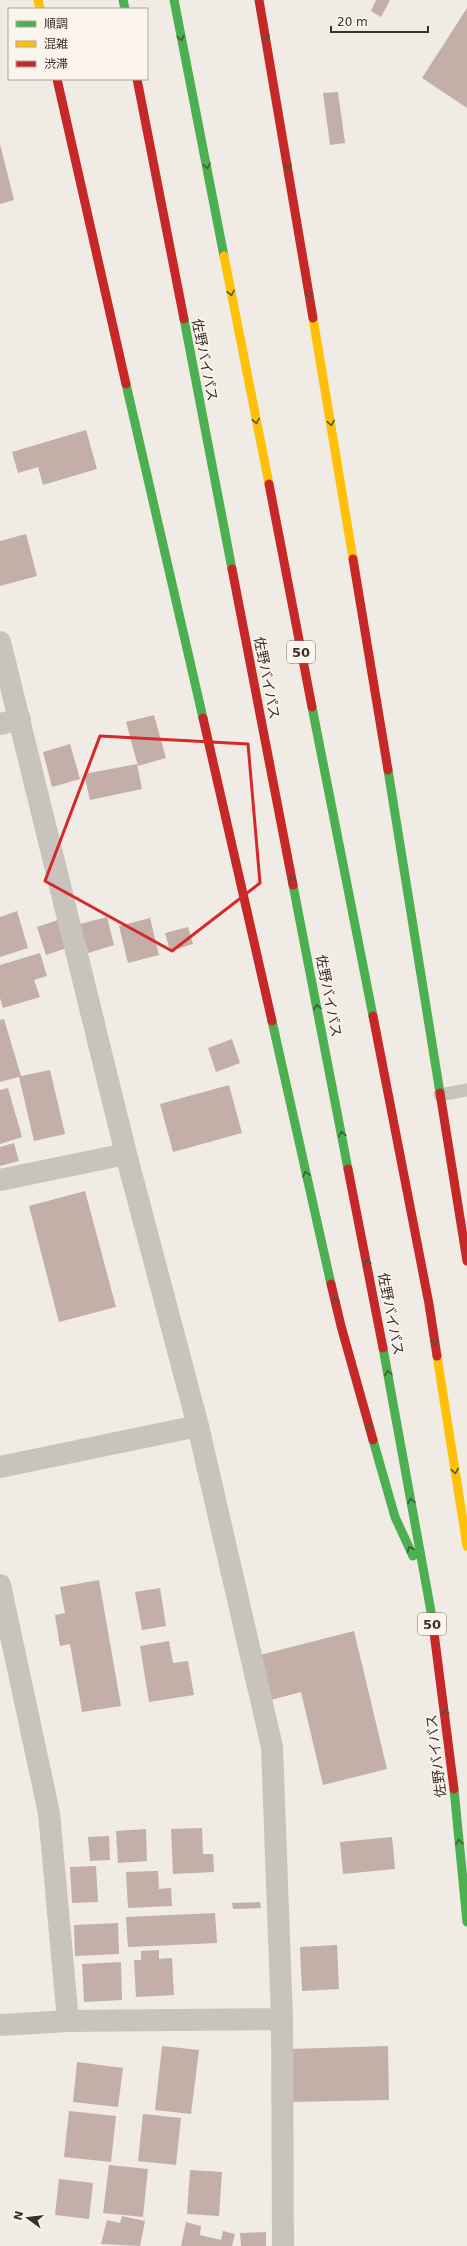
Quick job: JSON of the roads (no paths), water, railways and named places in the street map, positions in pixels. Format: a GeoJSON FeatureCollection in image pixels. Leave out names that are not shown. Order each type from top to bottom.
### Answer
{"type":"FeatureCollection","features":[{"type":"Feature","properties":{"kind":"highway","name":"50"},"geometry":{"type":"LineString","coordinates":[[174,0],[428,1304],[467,1546]]}},
{"type":"Feature","properties":{"kind":"highway"},"geometry":{"type":"LineString","coordinates":[[259,0],[363,617],[467,1261]]}},
{"type":"Feature","properties":{"kind":"highway"},"geometry":{"type":"LineString","coordinates":[[57,80],[341,1326],[395,1517],[427,1584]]}},
{"type":"Feature","properties":{"kind":"highway","name":"佐野バイパス"},"geometry":{"type":"LineString","coordinates":[[138,80],[427,1584],[451,1760],[467,1922]]}},
{"type":"Feature","properties":{"kind":"street"},"geometry":{"type":"LineString","coordinates":[[0,642],[10,722],[198,1426],[272,1747],[282,2018],[283,2246]]}},
{"type":"Feature","properties":{"kind":"street"},"geometry":{"type":"LineString","coordinates":[[0,1180],[126,1154]]}},
{"type":"Feature","properties":{"kind":"street"},"geometry":{"type":"LineString","coordinates":[[0,1467],[198,1426]]}},
{"type":"Feature","properties":{"kind":"street"},"geometry":{"type":"LineString","coordinates":[[0,1585],[49,1813],[68,2021]]}},
{"type":"Feature","properties":{"kind":"street"},"geometry":{"type":"LineString","coordinates":[[0,2025],[68,2021],[282,2018]]}},
{"type":"Feature","properties":{"kind":"lane"},"geometry":{"type":"LineString","coordinates":[[440,1095],[467,1090]]}}]}
